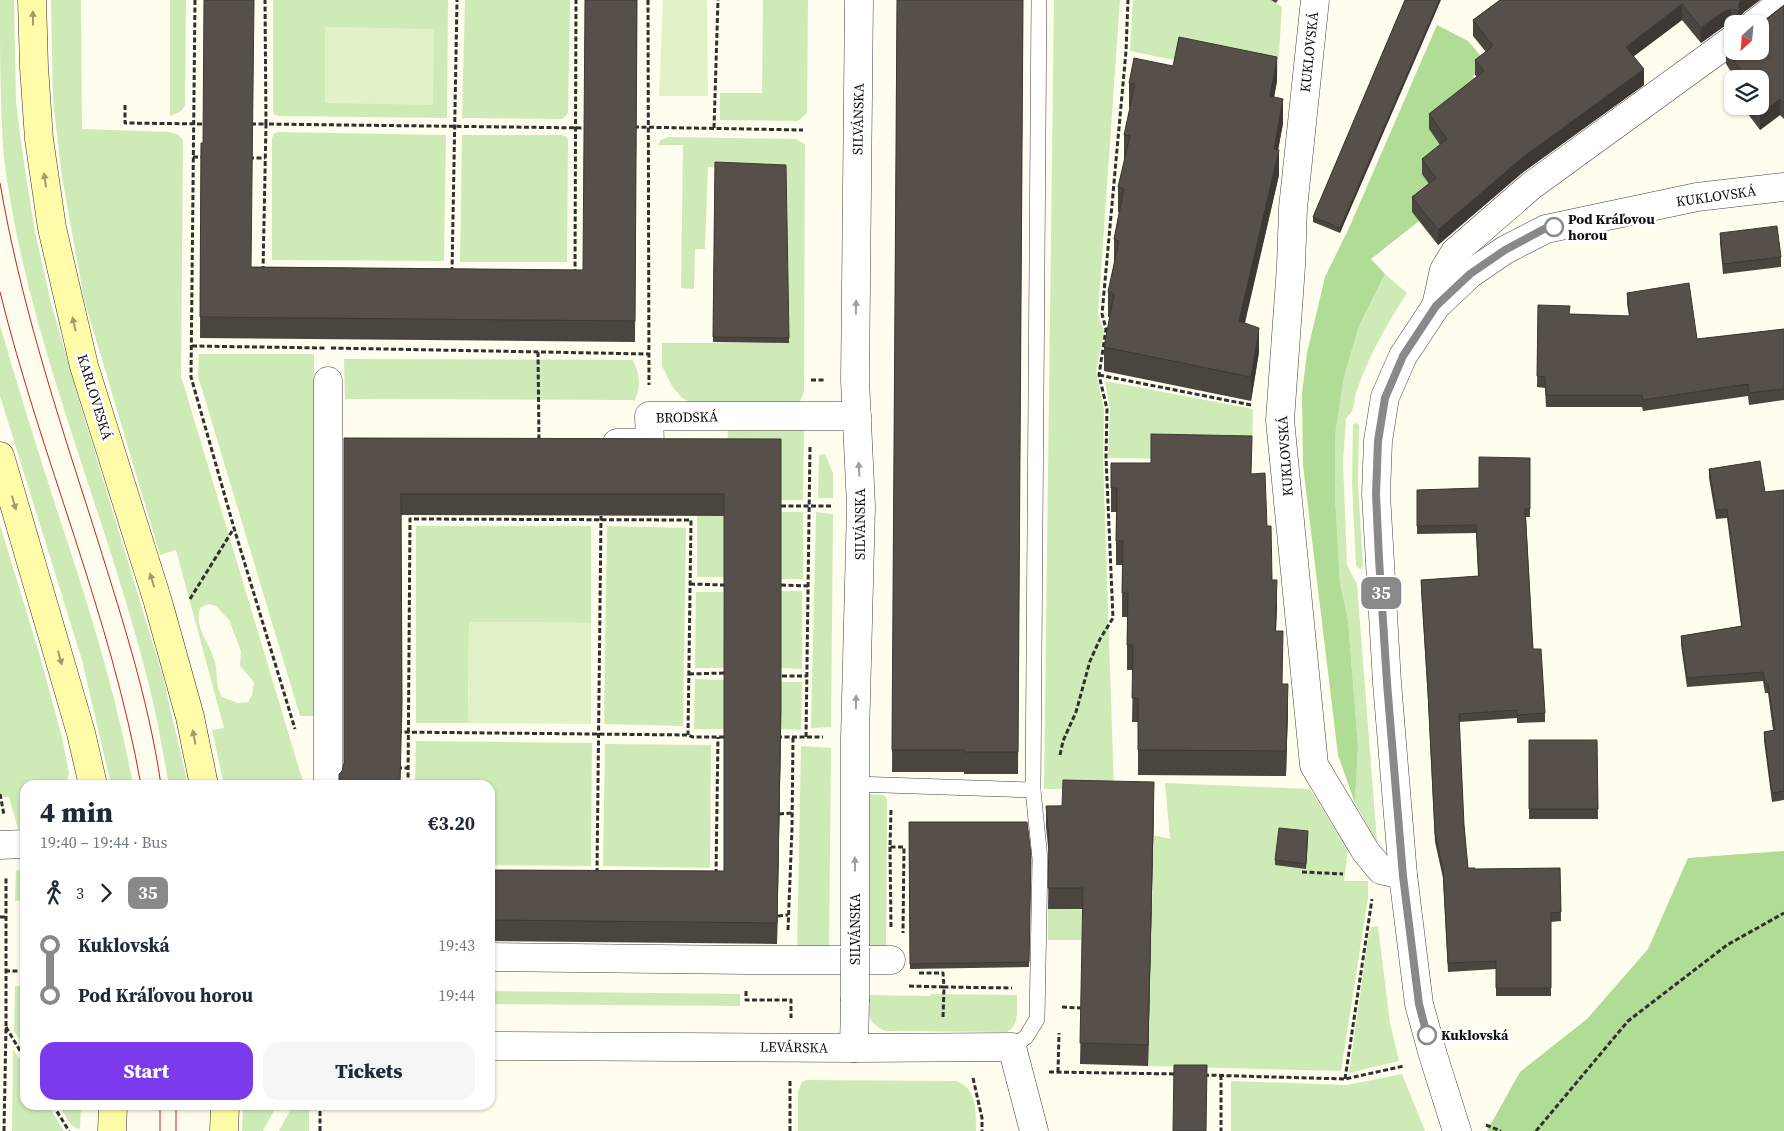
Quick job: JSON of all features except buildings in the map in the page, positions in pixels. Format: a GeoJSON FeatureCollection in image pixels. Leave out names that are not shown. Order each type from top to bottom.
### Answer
{"type":"FeatureCollection","features":[{"type":"Feature","properties":{"kind":"main road","name":"KARLOVESKÁ"},"geometry":{"type":"LineString","coordinates":[[32,0],[39,139],[52,228],[84,366],[158,602],[190,717],[203,780]]}},
{"type":"Feature","properties":{"kind":"main road"},"geometry":{"type":"LineString","coordinates":[[0,456],[81,733],[92,780]]}},
{"type":"Feature","properties":{"kind":"main road"},"geometry":{"type":"LineString","coordinates":[[112,1131],[113,1110]]}},
{"type":"Feature","properties":{"kind":"main road"},"geometry":{"type":"LineString","coordinates":[[224,1131],[225,1110]]}},
{"type":"Feature","properties":{"kind":"street","name":"SILVÁNSKA"},"geometry":{"type":"LineString","coordinates":[[854,1048],[855,784],[861,506],[855,370],[859,0]]}},
{"type":"Feature","properties":{"kind":"street","name":"KUKLOVSKÁ"},"geometry":{"type":"LineString","coordinates":[[1315,0],[1293,208],[1291,266],[1280,420],[1314,765],[1366,852],[1387,874]]}},
{"type":"Feature","properties":{"kind":"street"},"geometry":{"type":"LineString","coordinates":[[1766,15],[1784,1]]}},
{"type":"Feature","properties":{"kind":"street","name":"KUKLOVSKÁ"},"geometry":{"type":"LineString","coordinates":[[1436,306],[1444,270],[1455,252],[1531,186],[1724,46]]}},
{"type":"Feature","properties":{"kind":"street","name":"KUKLOVSKÁ"},"geometry":{"type":"LineString","coordinates":[[1457,1131],[1432,1055],[1387,874],[1387,683],[1376,494],[1378,441],[1385,398],[1403,356],[1436,306],[1470,274],[1505,250],[1546,228],[1697,197],[1784,187]]}},
{"type":"Feature","properties":{"kind":"street"},"geometry":{"type":"LineString","coordinates":[[328,381],[328,780]]}},
{"type":"Feature","properties":{"kind":"street","name":"BRODSKÁ"},"geometry":{"type":"LineString","coordinates":[[594,442],[650,443],[649,416],[856,416]]}},
{"type":"Feature","properties":{"kind":"street"},"geometry":{"type":"LineString","coordinates":[[0,845],[20,844]]}},
{"type":"Feature","properties":{"kind":"street"},"geometry":{"type":"LineString","coordinates":[[495,957],[891,960]]}},
{"type":"Feature","properties":{"kind":"street","name":"LEVÁRSKA"},"geometry":{"type":"LineString","coordinates":[[495,1046],[1012,1047]]}},
{"type":"Feature","properties":{"kind":"street"},"geometry":{"type":"LineString","coordinates":[[1012,1047],[1034,1131]]}},
{"type":"Feature","properties":{"kind":"lane"},"geometry":{"type":"LineString","coordinates":[[1012,1047],[1026,1037],[1037,1019],[1040,859],[1033,790],[1039,0]]}},
{"type":"Feature","properties":{"kind":"lane"},"geometry":{"type":"LineString","coordinates":[[855,784],[1033,790]]}},
{"type":"Feature","properties":{"kind":"path"},"geometry":{"type":"LineString","coordinates":[[195,0],[191,377],[234,528],[297,734],[328,733]]}},
{"type":"Feature","properties":{"kind":"path"},"geometry":{"type":"LineString","coordinates":[[264,274],[265,0]]}},
{"type":"Feature","properties":{"kind":"path"},"geometry":{"type":"LineString","coordinates":[[452,275],[457,0]]}},
{"type":"Feature","properties":{"kind":"path"},"geometry":{"type":"LineString","coordinates":[[575,276],[576,0]]}},
{"type":"Feature","properties":{"kind":"path"},"geometry":{"type":"LineString","coordinates":[[192,346],[648,354],[648,0]]}},
{"type":"Feature","properties":{"kind":"path"},"geometry":{"type":"LineString","coordinates":[[714,128],[718,0]]}},
{"type":"Feature","properties":{"kind":"path"},"geometry":{"type":"LineString","coordinates":[[1058,762],[1063,741],[1076,712],[1090,661],[1100,639],[1113,618],[1106,457],[1107,409],[1099,375],[1106,329],[1102,314],[1126,51],[1128,0]]}},
{"type":"Feature","properties":{"kind":"path"},"geometry":{"type":"LineString","coordinates":[[125,105],[124,122],[212,124]]}},
{"type":"Feature","properties":{"kind":"path"},"geometry":{"type":"LineString","coordinates":[[248,124],[593,128]]}},
{"type":"Feature","properties":{"kind":"path"},"geometry":{"type":"LineString","coordinates":[[629,128],[803,130]]}},
{"type":"Feature","properties":{"kind":"path"},"geometry":{"type":"LineString","coordinates":[[193,157],[211,157]]}},
{"type":"Feature","properties":{"kind":"path"},"geometry":{"type":"LineString","coordinates":[[247,158],[265,158]]}},
{"type":"Feature","properties":{"kind":"path"},"geometry":{"type":"LineString","coordinates":[[538,352],[539,442]]}},
{"type":"Feature","properties":{"kind":"path"},"geometry":{"type":"LineString","coordinates":[[1099,375],[1259,406]]}},
{"type":"Feature","properties":{"kind":"path"},"geometry":{"type":"LineString","coordinates":[[806,737],[810,446]]}},
{"type":"Feature","properties":{"kind":"path"},"geometry":{"type":"LineString","coordinates":[[781,506],[823,506]]}},
{"type":"Feature","properties":{"kind":"path"},"geometry":{"type":"LineString","coordinates":[[688,735],[692,516]]}},
{"type":"Feature","properties":{"kind":"path"},"geometry":{"type":"LineString","coordinates":[[408,780],[410,519],[516,517],[691,520]]}},
{"type":"Feature","properties":{"kind":"path"},"geometry":{"type":"LineString","coordinates":[[597,878],[601,518]]}},
{"type":"Feature","properties":{"kind":"path"},"geometry":{"type":"LineString","coordinates":[[190,599],[234,528]]}},
{"type":"Feature","properties":{"kind":"path"},"geometry":{"type":"LineString","coordinates":[[690,584],[724,585]]}},
{"type":"Feature","properties":{"kind":"path"},"geometry":{"type":"LineString","coordinates":[[781,585],[808,586]]}},
{"type":"Feature","properties":{"kind":"path"},"geometry":{"type":"LineString","coordinates":[[401,592],[410,592]]}},
{"type":"Feature","properties":{"kind":"path"},"geometry":{"type":"LineString","coordinates":[[689,674],[724,673]]}},
{"type":"Feature","properties":{"kind":"path"},"geometry":{"type":"LineString","coordinates":[[782,676],[807,676]]}},
{"type":"Feature","properties":{"kind":"path"},"geometry":{"type":"LineString","coordinates":[[401,683],[408,684]]}},
{"type":"Feature","properties":{"kind":"path"},"geometry":{"type":"LineString","coordinates":[[390,732],[737,737]]}},
{"type":"Feature","properties":{"kind":"path"},"geometry":{"type":"LineString","coordinates":[[715,880],[718,737]]}},
{"type":"Feature","properties":{"kind":"path"},"geometry":{"type":"LineString","coordinates":[[774,737],[812,737]]}},
{"type":"Feature","properties":{"kind":"path"},"geometry":{"type":"LineString","coordinates":[[788,960],[793,737]]}},
{"type":"Feature","properties":{"kind":"path"},"geometry":{"type":"LineString","coordinates":[[390,767],[408,768]]}},
{"type":"Feature","properties":{"kind":"path"},"geometry":{"type":"LineString","coordinates":[[891,784],[891,960]]}},
{"type":"Feature","properties":{"kind":"path"},"geometry":{"type":"LineString","coordinates":[[717,814],[725,814]]}},
{"type":"Feature","properties":{"kind":"path"},"geometry":{"type":"LineString","coordinates":[[779,814],[792,814]]}},
{"type":"Feature","properties":{"kind":"path"},"geometry":{"type":"LineString","coordinates":[[890,846],[904,847],[903,935]]}},
{"type":"Feature","properties":{"kind":"path"},"geometry":{"type":"LineString","coordinates":[[1302,872],[1387,874],[1345,1079]]}},
{"type":"Feature","properties":{"kind":"path"},"geometry":{"type":"LineString","coordinates":[[4,1131],[6,874]]}},
{"type":"Feature","properties":{"kind":"path"},"geometry":{"type":"LineString","coordinates":[[1536,1131],[1628,1021],[1727,945],[1784,913]]}},
{"type":"Feature","properties":{"kind":"path"},"geometry":{"type":"LineString","coordinates":[[778,916],[788,915]]}},
{"type":"Feature","properties":{"kind":"path"},"geometry":{"type":"LineString","coordinates":[[0,916],[6,917]]}},
{"type":"Feature","properties":{"kind":"path"},"geometry":{"type":"LineString","coordinates":[[5,971],[20,971]]}},
{"type":"Feature","properties":{"kind":"path"},"geometry":{"type":"LineString","coordinates":[[915,973],[943,973],[943,1021]]}},
{"type":"Feature","properties":{"kind":"path"},"geometry":{"type":"LineString","coordinates":[[907,986],[1018,988]]}},
{"type":"Feature","properties":{"kind":"path"},"geometry":{"type":"LineString","coordinates":[[1059,999],[1059,1007],[1082,1008]]}},
{"type":"Feature","properties":{"kind":"path"},"geometry":{"type":"LineString","coordinates":[[762,1000],[791,1000],[791,1016]]}},
{"type":"Feature","properties":{"kind":"path"},"geometry":{"type":"LineString","coordinates":[[1058,1072],[1059,1026]]}},
{"type":"Feature","properties":{"kind":"path"},"geometry":{"type":"LineString","coordinates":[[6,1027],[20,1051]]}},
{"type":"Feature","properties":{"kind":"path"},"geometry":{"type":"LineString","coordinates":[[790,1047],[790,1131]]}},
{"type":"Feature","properties":{"kind":"path"},"geometry":{"type":"LineString","coordinates":[[1202,1074],[1345,1079],[1398,1068]]}},
{"type":"Feature","properties":{"kind":"path"},"geometry":{"type":"LineString","coordinates":[[1019,1075],[1058,1072],[1183,1074]]}},
{"type":"Feature","properties":{"kind":"path"},"geometry":{"type":"LineString","coordinates":[[1221,1075],[1221,1131]]}},
{"type":"Feature","properties":{"kind":"path"},"geometry":{"type":"LineString","coordinates":[[973,1077],[982,1118],[982,1131]]}},
{"type":"Feature","properties":{"kind":"path"},"geometry":{"type":"LineString","coordinates":[[56,1110],[68,1131]]}},
{"type":"Feature","properties":{"kind":"path"},"geometry":{"type":"LineString","coordinates":[[320,1110],[320,1131]]}},
{"type":"Feature","properties":{"kind":"green space"},"geometry":{"type":"Polygon","coordinates":[[[0,0],[14,0],[16,101],[35,232],[51,303],[163,677],[187,780],[168,780],[153,701],[128,609],[47,354],[29,289],[15,224],[4,158],[0,60],[0,0]]]}},
{"type":"Feature","properties":{"kind":"green space"},"geometry":{"type":"Polygon","coordinates":[[[51,0],[81,0],[82,129],[170,132],[179,135],[183,141],[181,376],[302,780],[223,780],[212,730],[224,728],[176,550],[160,555],[84,299],[62,177],[53,101],[51,0]],[[208,604],[200,608],[200,628],[214,659],[217,682],[222,697],[238,703],[248,702],[252,695],[254,682],[240,666],[241,651],[229,620],[216,606],[208,604]]]}},
{"type":"Feature","properties":{"kind":"green space"},"geometry":{"type":"Polygon","coordinates":[[[170,0],[186,0],[185,106],[181,111],[170,116],[170,0]]]}},
{"type":"Feature","properties":{"kind":"green space"},"geometry":{"type":"Polygon","coordinates":[[[273,0],[448,0],[447,118],[279,116],[274,114],[273,0]]]}},
{"type":"Feature","properties":{"kind":"green space"},"geometry":{"type":"Polygon","coordinates":[[[465,0],[570,0],[568,113],[565,117],[562,119],[462,118],[465,0]]]}},
{"type":"Feature","properties":{"kind":"green space"},"geometry":{"type":"Polygon","coordinates":[[[663,0],[707,0],[708,96],[659,96],[663,0]]]}},
{"type":"Feature","properties":{"kind":"green space"},"geometry":{"type":"Polygon","coordinates":[[[763,0],[808,0],[807,113],[798,121],[720,120],[720,93],[762,93],[763,0]]]}},
{"type":"Feature","properties":{"kind":"green space"},"geometry":{"type":"Polygon","coordinates":[[[1054,0],[1120,0],[1098,314],[1104,331],[1096,372],[1104,410],[1103,457],[1114,789],[1044,789],[1054,0]]]}},
{"type":"Feature","properties":{"kind":"green space"},"geometry":{"type":"Polygon","coordinates":[[[1133,0],[1271,0],[1282,7],[1277,81],[1130,51],[1133,0]]]}},
{"type":"Feature","properties":{"kind":"green space"},"geometry":{"type":"Polygon","coordinates":[[[1437,25],[1468,41],[1487,63],[1473,76],[1482,87],[1429,129],[1447,154],[1436,194],[1412,212],[1419,221],[1371,259],[1385,274],[1359,326],[1344,377],[1335,436],[1335,496],[1340,583],[1348,620],[1358,746],[1355,803],[1338,755],[1303,465],[1302,393],[1307,353],[1325,277],[1349,228],[1437,25]]]}},
{"type":"Feature","properties":{"kind":"green space"},"geometry":{"type":"Polygon","coordinates":[[[325,27],[434,29],[433,105],[325,103],[325,27]]]}},
{"type":"Feature","properties":{"kind":"green space"},"geometry":{"type":"Polygon","coordinates":[[[278,132],[446,135],[444,261],[272,260],[272,138],[278,132]]]}},
{"type":"Feature","properties":{"kind":"green space"},"geometry":{"type":"Polygon","coordinates":[[[462,135],[562,135],[567,137],[567,262],[460,262],[462,135]]]}},
{"type":"Feature","properties":{"kind":"green space"},"geometry":{"type":"Polygon","coordinates":[[[668,137],[796,139],[805,144],[804,392],[800,402],[794,408],[696,406],[681,397],[672,386],[662,366],[662,343],[789,343],[786,170],[708,167],[705,249],[695,249],[694,289],[681,288],[683,145],[658,145],[661,140],[668,137]]]}},
{"type":"Feature","properties":{"kind":"green space"},"geometry":{"type":"Polygon","coordinates":[[[1385,274],[1407,293],[1373,352],[1357,390],[1353,409],[1346,418],[1343,461],[1347,565],[1357,584],[1377,842],[1355,803],[1358,746],[1348,620],[1340,583],[1334,464],[1335,436],[1344,377],[1359,326],[1385,274]]]}},
{"type":"Feature","properties":{"kind":"green space"},"geometry":{"type":"Polygon","coordinates":[[[0,325],[100,646],[132,780],[110,780],[82,660],[0,396],[0,325]]]}},
{"type":"Feature","properties":{"kind":"green space"},"geometry":{"type":"Polygon","coordinates":[[[199,354],[314,354],[315,716],[300,716],[198,376],[199,354]]]}},
{"type":"Feature","properties":{"kind":"green space"},"geometry":{"type":"Polygon","coordinates":[[[344,359],[633,360],[637,370],[639,385],[635,400],[345,399],[344,359]]]}},
{"type":"Feature","properties":{"kind":"green space"},"geometry":{"type":"Polygon","coordinates":[[[1105,381],[1253,409],[1252,460],[1108,458],[1110,409],[1105,381]]]}},
{"type":"Feature","properties":{"kind":"green space"},"geometry":{"type":"Polygon","coordinates":[[[1356,422],[1359,426],[1358,484],[1363,566],[1360,569],[1356,566],[1352,483],[1353,425],[1356,422]]]}},
{"type":"Feature","properties":{"kind":"green space"},"geometry":{"type":"Polygon","coordinates":[[[728,426],[804,429],[803,500],[781,500],[727,460],[728,426]]]}},
{"type":"Feature","properties":{"kind":"green space"},"geometry":{"type":"Polygon","coordinates":[[[825,454],[833,473],[833,498],[818,498],[819,455],[825,454]]]}},
{"type":"Feature","properties":{"kind":"green space"},"geometry":{"type":"Polygon","coordinates":[[[781,512],[803,512],[803,579],[781,579],[781,512]]]}},
{"type":"Feature","properties":{"kind":"green space"},"geometry":{"type":"Polygon","coordinates":[[[816,512],[833,514],[831,727],[811,728],[816,512]]]}},
{"type":"Feature","properties":{"kind":"green space"},"geometry":{"type":"Polygon","coordinates":[[[697,516],[724,516],[724,577],[697,577],[697,516]]]}},
{"type":"Feature","properties":{"kind":"green space"},"geometry":{"type":"Polygon","coordinates":[[[0,525],[40,656],[62,737],[69,773],[67,780],[20,780],[20,828],[18,829],[9,797],[0,797],[0,525]]]}},
{"type":"Feature","properties":{"kind":"green space"},"geometry":{"type":"Polygon","coordinates":[[[416,526],[591,526],[591,623],[469,622],[468,723],[416,723],[416,526]]]}},
{"type":"Feature","properties":{"kind":"green space"},"geometry":{"type":"Polygon","coordinates":[[[607,526],[686,528],[683,726],[604,724],[607,526]]]}},
{"type":"Feature","properties":{"kind":"green space"},"geometry":{"type":"Polygon","coordinates":[[[781,591],[802,591],[802,669],[781,668],[781,591]]]}},
{"type":"Feature","properties":{"kind":"green space"},"geometry":{"type":"Polygon","coordinates":[[[696,592],[723,592],[724,668],[695,668],[696,592]]]}},
{"type":"Feature","properties":{"kind":"green space"},"geometry":{"type":"Polygon","coordinates":[[[469,622],[591,623],[591,724],[468,723],[469,622]]]}},
{"type":"Feature","properties":{"kind":"green space"},"geometry":{"type":"Polygon","coordinates":[[[695,679],[724,680],[724,729],[694,729],[695,679]]]}},
{"type":"Feature","properties":{"kind":"green space"},"geometry":{"type":"Polygon","coordinates":[[[781,682],[802,682],[801,730],[781,729],[781,682]]]}},
{"type":"Feature","properties":{"kind":"green space"},"geometry":{"type":"Polygon","coordinates":[[[416,741],[592,743],[591,866],[495,865],[495,780],[415,780],[416,741]]]}},
{"type":"Feature","properties":{"kind":"green space"},"geometry":{"type":"Polygon","coordinates":[[[605,744],[711,745],[710,868],[603,866],[605,744]]]}},
{"type":"Feature","properties":{"kind":"green space"},"geometry":{"type":"Polygon","coordinates":[[[801,746],[831,748],[829,953],[797,953],[801,746]]]}},
{"type":"Feature","properties":{"kind":"green space"},"geometry":{"type":"Polygon","coordinates":[[[1165,783],[1310,789],[1348,850],[1344,881],[1368,881],[1368,898],[1341,1071],[1148,1066],[1083,940],[1048,940],[1048,885],[1052,879],[1060,909],[1152,911],[1153,835],[1170,839],[1165,783]]]}},
{"type":"Feature","properties":{"kind":"green space"},"geometry":{"type":"Polygon","coordinates":[[[863,794],[884,795],[887,799],[886,951],[865,952],[863,794]]]}},
{"type":"Feature","properties":{"kind":"green space"},"geometry":{"type":"Polygon","coordinates":[[[1784,851],[1784,1131],[1487,1131],[1520,1072],[1587,1019],[1648,949],[1688,858],[1784,851]]]}},
{"type":"Feature","properties":{"kind":"green space"},"geometry":{"type":"Polygon","coordinates":[[[16,870],[20,870],[20,901],[15,901],[16,870]]]}},
{"type":"Feature","properties":{"kind":"green space"},"geometry":{"type":"Polygon","coordinates":[[[1378,926],[1390,1023],[1399,1061],[1349,1073],[1369,932],[1372,927],[1378,926]]]}},
{"type":"Feature","properties":{"kind":"green space"},"geometry":{"type":"Polygon","coordinates":[[[15,986],[20,986],[20,1041],[14,1031],[15,986]]]}},
{"type":"Feature","properties":{"kind":"green space"},"geometry":{"type":"Polygon","coordinates":[[[495,991],[740,994],[740,1006],[495,1004],[495,991]]]}},
{"type":"Feature","properties":{"kind":"green space"},"geometry":{"type":"Polygon","coordinates":[[[931,994],[1017,995],[1016,1021],[1007,1032],[886,1031],[875,1025],[867,1007],[866,995],[930,996],[931,994]]]}},
{"type":"Feature","properties":{"kind":"green space"},"geometry":{"type":"Polygon","coordinates":[[[13,1049],[20,1060],[20,1110],[51,1110],[64,1131],[12,1131],[13,1049]]]}},
{"type":"Feature","properties":{"kind":"green space"},"geometry":{"type":"Polygon","coordinates":[[[1402,1074],[1425,1131],[1231,1131],[1231,1081],[1347,1085],[1402,1074]]]}},
{"type":"Feature","properties":{"kind":"green space"},"geometry":{"type":"Polygon","coordinates":[[[806,1080],[956,1081],[963,1084],[972,1095],[976,1131],[798,1131],[798,1091],[802,1082],[806,1080]]]}},
{"type":"Feature","properties":{"kind":"green space"},"geometry":{"type":"Polygon","coordinates":[[[62,1110],[81,1110],[80,1128],[78,1129],[70,1124],[62,1110]]]}},
{"type":"Feature","properties":{"kind":"green space"},"geometry":{"type":"Polygon","coordinates":[[[243,1110],[274,1110],[263,1131],[242,1131],[243,1110]]]}},
{"type":"Feature","properties":{"kind":"green space"},"geometry":{"type":"Polygon","coordinates":[[[290,1110],[309,1110],[309,1131],[279,1131],[290,1110]]]}},
{"type":"Feature","properties":{"kind":"tram line"},"geometry":{"type":"LineString","coordinates":[[0,183],[8,227],[28,312],[141,685],[160,780]]}},
{"type":"Feature","properties":{"kind":"tram line"},"geometry":{"type":"LineString","coordinates":[[0,292],[35,415],[112,660],[128,722],[140,780]]}},
{"type":"Feature","properties":{"kind":"tram line"},"geometry":{"type":"LineString","coordinates":[[160,1110],[160,1131]]}},
{"type":"Feature","properties":{"kind":"tram line"},"geometry":{"type":"LineString","coordinates":[[176,1110],[176,1131]]}},
{"type":"Feature","properties":{"kind":"bus line","name":"35"},"geometry":{"type":"LineString","coordinates":[[1427,1035],[1419,1004],[1403,876],[1387,683],[1376,494],[1378,441],[1385,398],[1403,356],[1436,306],[1470,274],[1505,250],[1546,228],[1554,227]]}},
{"type":"Feature","properties":{"kind":"place","name":"Pod Kráľovou horou"},"geometry":{"type":"Point","coordinates":[1554,227]}},
{"type":"Feature","properties":{"kind":"place","name":"Kuklovská"},"geometry":{"type":"Point","coordinates":[1427,1035]}}]}
